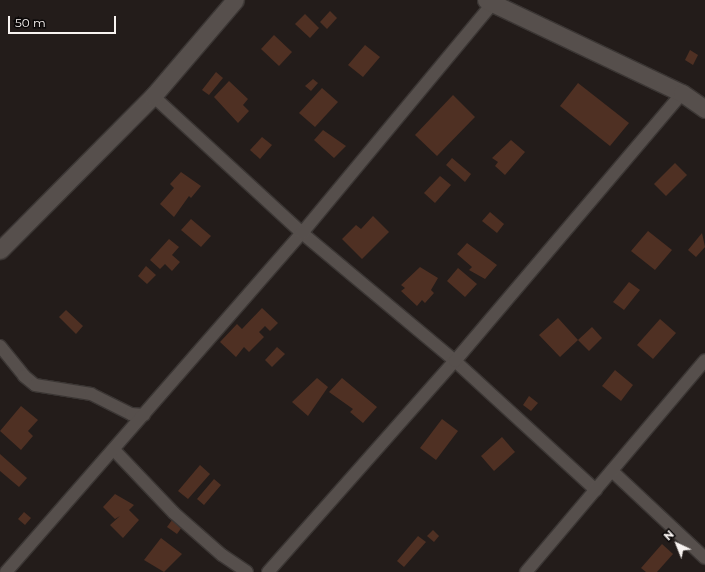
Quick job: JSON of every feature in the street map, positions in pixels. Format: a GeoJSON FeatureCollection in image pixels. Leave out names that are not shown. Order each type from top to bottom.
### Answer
{"type":"FeatureCollection","features":[{"type":"Feature","properties":{"kind":"street"},"geometry":{"type":"LineString","coordinates":[[0,250],[153,96],[235,0]]}},
{"type":"Feature","properties":{"kind":"street"},"geometry":{"type":"LineString","coordinates":[[6,572],[302,233],[489,2],[682,93],[705,109]]}},
{"type":"Feature","properties":{"kind":"street"},"geometry":{"type":"LineString","coordinates":[[268,572],[455,361],[682,93]]}},
{"type":"Feature","properties":{"kind":"street"},"geometry":{"type":"LineString","coordinates":[[153,96],[302,233],[455,361],[596,490]]}},
{"type":"Feature","properties":{"kind":"street"},"geometry":{"type":"LineString","coordinates":[[0,346],[24,376],[35,385],[97,396],[131,414],[144,415]]}},
{"type":"Feature","properties":{"kind":"street"},"geometry":{"type":"LineString","coordinates":[[526,572],[705,360]]}},
{"type":"Feature","properties":{"kind":"street"},"geometry":{"type":"LineString","coordinates":[[114,450],[174,513],[222,555],[247,572]]}},
{"type":"Feature","properties":{"kind":"street"},"geometry":{"type":"LineString","coordinates":[[612,472],[705,558]]}},
{"type":"Feature","properties":{"kind":"building"},"geometry":{"type":"Polygon","coordinates":[[[330,11],[337,18],[327,29],[320,22],[330,11]]]}},
{"type":"Feature","properties":{"kind":"building"},"geometry":{"type":"Polygon","coordinates":[[[305,14],[319,28],[310,38],[295,24],[305,14]]]}},
{"type":"Feature","properties":{"kind":"building"},"geometry":{"type":"Polygon","coordinates":[[[274,35],[292,52],[279,66],[261,49],[274,35]]]}},
{"type":"Feature","properties":{"kind":"building"},"geometry":{"type":"Polygon","coordinates":[[[365,45],[380,57],[363,77],[348,65],[365,45]]]}},
{"type":"Feature","properties":{"kind":"building"},"geometry":{"type":"Polygon","coordinates":[[[690,50],[698,55],[693,65],[685,60],[690,50]]]}},
{"type":"Feature","properties":{"kind":"building"},"geometry":{"type":"Polygon","coordinates":[[[216,72],[223,78],[209,95],[202,90],[216,72]]]}},
{"type":"Feature","properties":{"kind":"building"},"geometry":{"type":"Polygon","coordinates":[[[313,79],[318,83],[311,91],[305,86],[313,79]]]}},
{"type":"Feature","properties":{"kind":"building"},"geometry":{"type":"Polygon","coordinates":[[[229,81],[248,99],[243,105],[249,111],[238,123],[214,97],[229,81]]]}},
{"type":"Feature","properties":{"kind":"building"},"geometry":{"type":"Polygon","coordinates":[[[578,83],[629,123],[610,146],[560,106],[578,83]]]}},
{"type":"Feature","properties":{"kind":"building"},"geometry":{"type":"Polygon","coordinates":[[[322,88],[338,102],[315,127],[299,113],[322,88]]]}},
{"type":"Feature","properties":{"kind":"building"},"geometry":{"type":"Polygon","coordinates":[[[453,95],[475,117],[437,156],[415,135],[453,95]]]}},
{"type":"Feature","properties":{"kind":"building"},"geometry":{"type":"Polygon","coordinates":[[[323,130],[346,146],[334,158],[314,140],[323,130]]]}},
{"type":"Feature","properties":{"kind":"building"},"geometry":{"type":"Polygon","coordinates":[[[262,137],[272,145],[260,159],[250,150],[262,137]]]}},
{"type":"Feature","properties":{"kind":"building"},"geometry":{"type":"Polygon","coordinates":[[[511,140],[525,152],[505,175],[495,166],[498,162],[492,158],[511,140]]]}},
{"type":"Feature","properties":{"kind":"building"},"geometry":{"type":"Polygon","coordinates":[[[452,158],[471,174],[465,182],[446,165],[452,158]]]}},
{"type":"Feature","properties":{"kind":"building"},"geometry":{"type":"Polygon","coordinates":[[[675,163],[687,175],[666,196],[654,184],[675,163]]]}},
{"type":"Feature","properties":{"kind":"building"},"geometry":{"type":"Polygon","coordinates":[[[181,172],[201,186],[191,198],[189,196],[174,217],[160,204],[174,188],[170,184],[181,172]]]}},
{"type":"Feature","properties":{"kind":"building"},"geometry":{"type":"Polygon","coordinates":[[[440,176],[451,185],[435,203],[424,193],[440,176]]]}},
{"type":"Feature","properties":{"kind":"building"},"geometry":{"type":"Polygon","coordinates":[[[490,212],[504,224],[497,233],[482,221],[490,212]]]}},
{"type":"Feature","properties":{"kind":"building"},"geometry":{"type":"Polygon","coordinates":[[[373,216],[389,232],[362,259],[342,239],[356,225],[361,229],[373,216]]]}},
{"type":"Feature","properties":{"kind":"building"},"geometry":{"type":"Polygon","coordinates":[[[191,219],[211,236],[201,247],[181,230],[191,219]]]}},
{"type":"Feature","properties":{"kind":"building"},"geometry":{"type":"Polygon","coordinates":[[[648,231],[672,250],[655,270],[631,251],[648,231]]]}},
{"type":"Feature","properties":{"kind":"building"},"geometry":{"type":"Polygon","coordinates":[[[702,233],[705,247],[696,257],[688,250],[702,233]]]}},
{"type":"Feature","properties":{"kind":"building"},"geometry":{"type":"Polygon","coordinates":[[[169,239],[179,247],[172,255],[180,262],[172,271],[165,264],[160,269],[150,260],[169,239]]]}},
{"type":"Feature","properties":{"kind":"building"},"geometry":{"type":"Polygon","coordinates":[[[467,243],[497,265],[485,279],[469,270],[472,267],[457,254],[467,243]]]}},
{"type":"Feature","properties":{"kind":"building"},"geometry":{"type":"Polygon","coordinates":[[[146,266],[156,275],[147,284],[138,276],[146,266]]]}},
{"type":"Feature","properties":{"kind":"building"},"geometry":{"type":"Polygon","coordinates":[[[420,267],[438,278],[431,290],[434,293],[425,303],[422,300],[417,306],[401,291],[405,288],[401,285],[420,267]]]}},
{"type":"Feature","properties":{"kind":"building"},"geometry":{"type":"Polygon","coordinates":[[[458,268],[477,284],[465,297],[447,281],[458,268]]]}},
{"type":"Feature","properties":{"kind":"building"},"geometry":{"type":"Polygon","coordinates":[[[629,282],[640,290],[624,310],[613,302],[629,282]]]}},
{"type":"Feature","properties":{"kind":"building"},"geometry":{"type":"Polygon","coordinates":[[[262,308],[278,323],[270,331],[265,326],[259,332],[264,337],[249,352],[244,347],[236,357],[220,342],[237,324],[242,329],[262,308]]]}},
{"type":"Feature","properties":{"kind":"building"},"geometry":{"type":"Polygon","coordinates":[[[66,310],[83,326],[76,334],[59,317],[66,310]]]}},
{"type":"Feature","properties":{"kind":"building"},"geometry":{"type":"Polygon","coordinates":[[[558,318],[578,340],[560,357],[539,335],[558,318]]]}},
{"type":"Feature","properties":{"kind":"building"},"geometry":{"type":"Polygon","coordinates":[[[660,319],[676,333],[653,359],[637,345],[660,319]]]}},
{"type":"Feature","properties":{"kind":"building"},"geometry":{"type":"Polygon","coordinates":[[[592,327],[602,338],[589,351],[578,340],[592,327]]]}},
{"type":"Feature","properties":{"kind":"building"},"geometry":{"type":"Polygon","coordinates":[[[277,347],[285,354],[272,367],[265,360],[277,347]]]}},
{"type":"Feature","properties":{"kind":"building"},"geometry":{"type":"Polygon","coordinates":[[[615,370],[633,385],[621,401],[602,386],[615,370]]]}},
{"type":"Feature","properties":{"kind":"building"},"geometry":{"type":"Polygon","coordinates":[[[317,378],[328,387],[308,416],[292,402],[317,378]]]}},
{"type":"Feature","properties":{"kind":"building"},"geometry":{"type":"Polygon","coordinates":[[[342,378],[377,407],[363,423],[350,412],[353,409],[329,392],[342,378]]]}},
{"type":"Feature","properties":{"kind":"building"},"geometry":{"type":"Polygon","coordinates":[[[529,396],[538,403],[531,411],[523,405],[529,396]]]}},
{"type":"Feature","properties":{"kind":"building"},"geometry":{"type":"Polygon","coordinates":[[[21,406],[38,420],[28,431],[33,436],[21,450],[0,431],[21,406]]]}},
{"type":"Feature","properties":{"kind":"building"},"geometry":{"type":"Polygon","coordinates":[[[442,419],[458,431],[436,460],[420,448],[442,419]]]}},
{"type":"Feature","properties":{"kind":"building"},"geometry":{"type":"Polygon","coordinates":[[[502,437],[515,452],[494,471],[481,456],[502,437]]]}},
{"type":"Feature","properties":{"kind":"building"},"geometry":{"type":"Polygon","coordinates":[[[0,454],[27,478],[19,487],[0,471],[0,454]]]}},
{"type":"Feature","properties":{"kind":"building"},"geometry":{"type":"Polygon","coordinates":[[[200,465],[210,474],[188,499],[178,491],[200,465]]]}},
{"type":"Feature","properties":{"kind":"building"},"geometry":{"type":"Polygon","coordinates":[[[214,479],[221,485],[204,505],[197,499],[214,479]]]}},
{"type":"Feature","properties":{"kind":"building"},"geometry":{"type":"Polygon","coordinates":[[[115,494],[134,505],[129,510],[139,520],[123,538],[110,525],[120,516],[115,519],[103,507],[115,494]]]}},
{"type":"Feature","properties":{"kind":"building"},"geometry":{"type":"Polygon","coordinates":[[[24,512],[31,518],[25,525],[18,519],[24,512]]]}},
{"type":"Feature","properties":{"kind":"building"},"geometry":{"type":"Polygon","coordinates":[[[172,520],[182,527],[177,534],[167,527],[172,520]]]}},
{"type":"Feature","properties":{"kind":"building"},"geometry":{"type":"Polygon","coordinates":[[[433,530],[439,536],[434,542],[427,536],[433,530]]]}},
{"type":"Feature","properties":{"kind":"building"},"geometry":{"type":"Polygon","coordinates":[[[418,536],[426,542],[404,567],[397,561],[418,536]]]}},
{"type":"Feature","properties":{"kind":"building"},"geometry":{"type":"Polygon","coordinates":[[[161,538],[182,554],[164,572],[144,560],[161,538]]]}},
{"type":"Feature","properties":{"kind":"building"},"geometry":{"type":"Polygon","coordinates":[[[662,544],[673,554],[657,572],[646,572],[641,568],[662,544]]]}}]}
